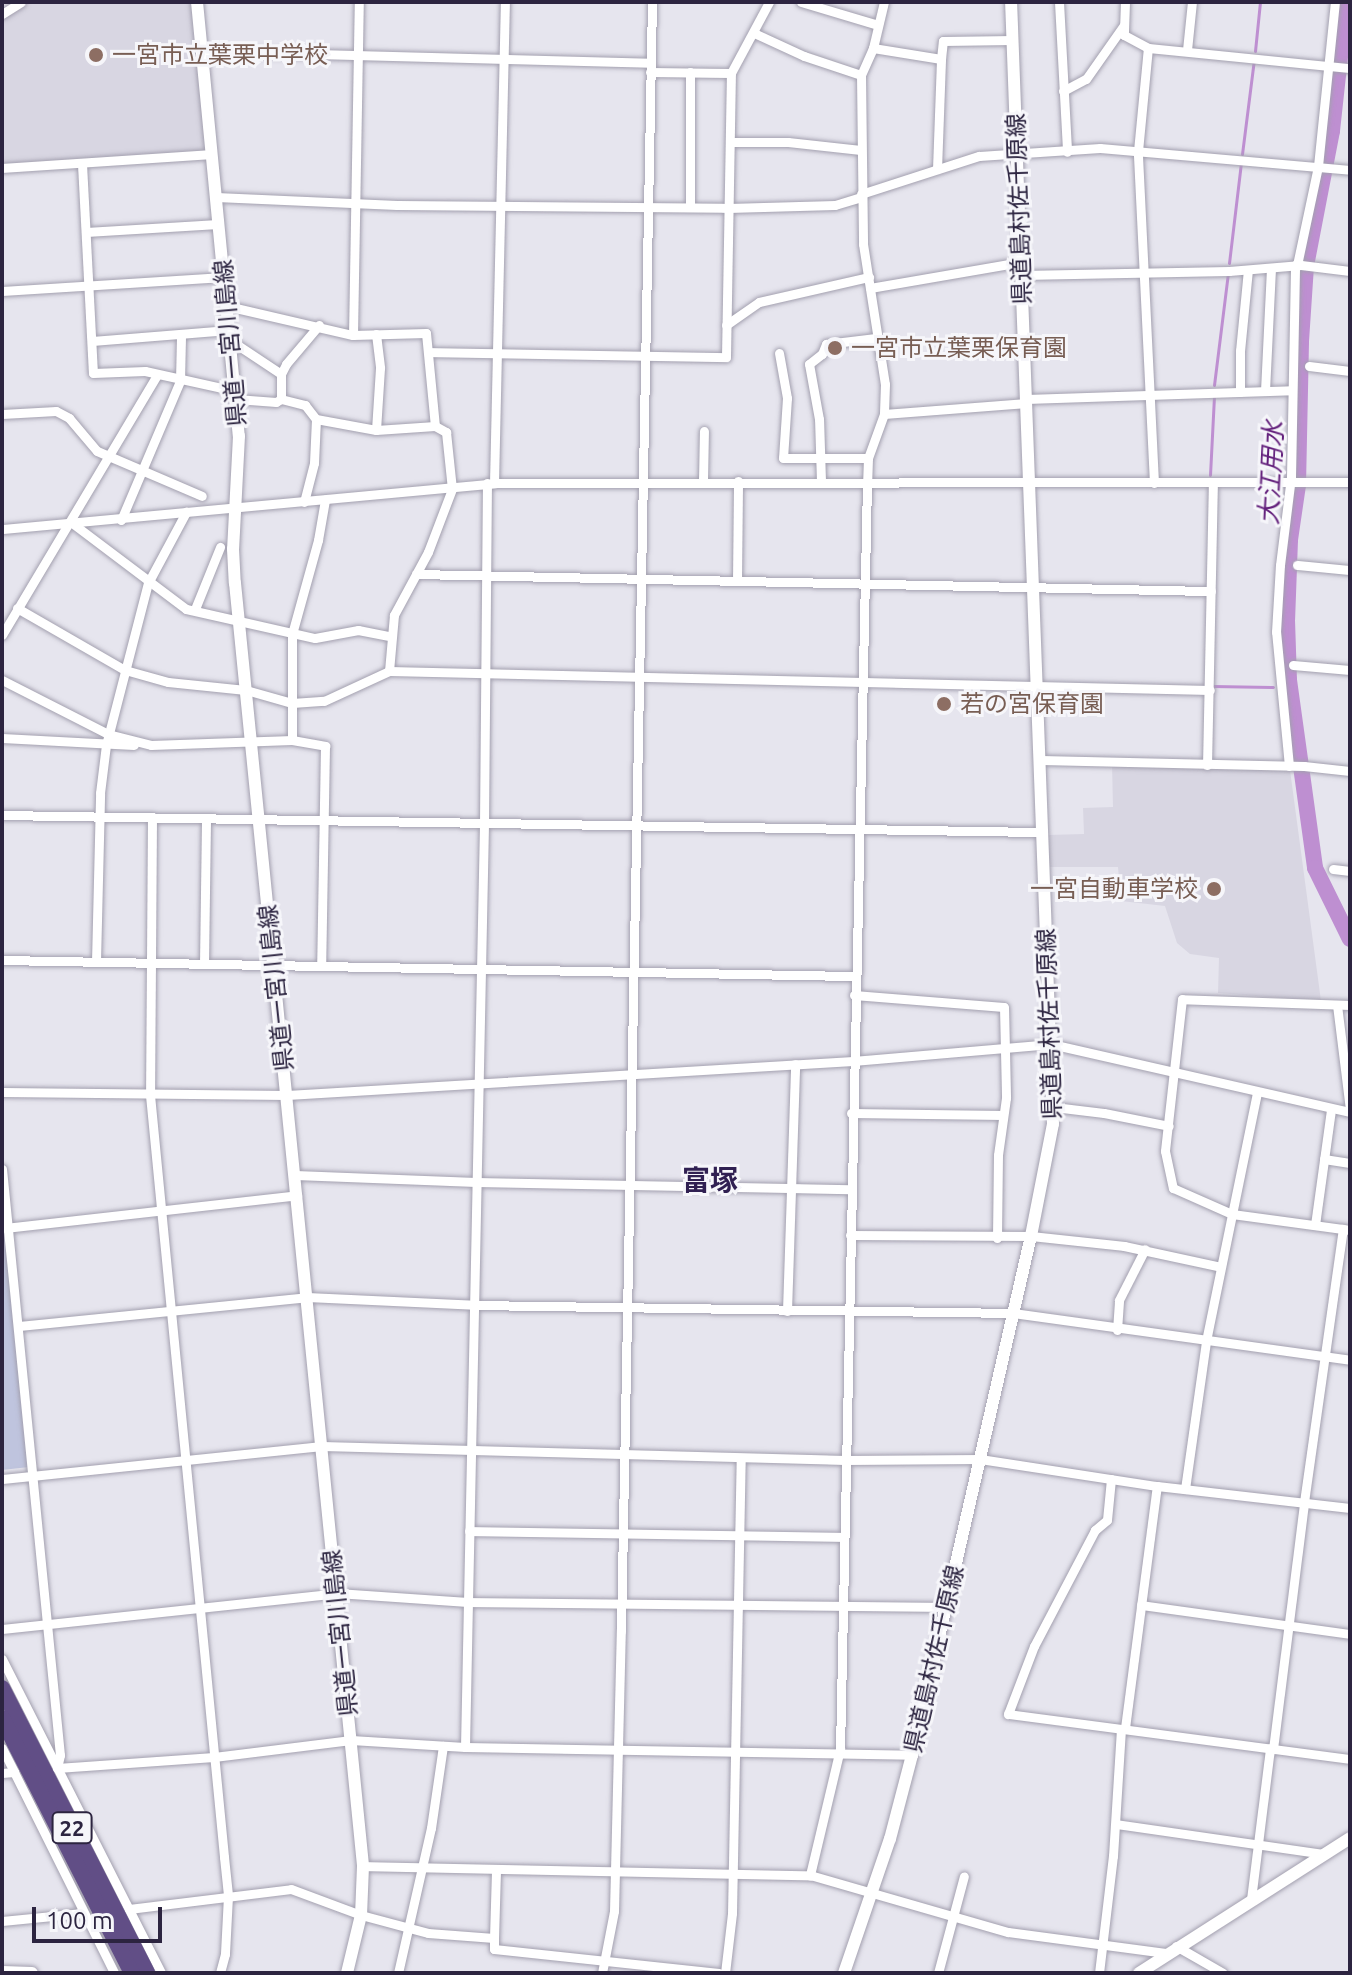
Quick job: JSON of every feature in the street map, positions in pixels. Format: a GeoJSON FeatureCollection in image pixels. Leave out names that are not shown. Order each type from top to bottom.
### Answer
{"type":"FeatureCollection","features":[{"type":"Feature","properties":{"kind":"highway","name":"22"},"geometry":{"type":"LineString","coordinates":[[2,1688],[138,1971]]}},
{"type":"Feature","properties":{"kind":"highway","name":"22"},"geometry":{"type":"LineString","coordinates":[[2,1718],[138,1971]]}},
{"type":"Feature","properties":{"kind":"main road","name":"県道一宮川島線"},"geometry":{"type":"LineString","coordinates":[[197,2],[239,450],[233,549],[238,619],[363,1866],[361,1915],[347,1973]]}},
{"type":"Feature","properties":{"kind":"main road","name":"県道島村佐千原線"},"geometry":{"type":"LineString","coordinates":[[844,1973],[873,1890],[912,1755],[1051,1144],[1054,1107],[1011,2]]}},
{"type":"Feature","properties":{"kind":"main road"},"geometry":{"type":"LineString","coordinates":[[1139,1973],[1251,1899],[1350,1839]]}},
{"type":"Feature","properties":{"kind":"main road"},"geometry":{"type":"LineString","coordinates":[[2,1972],[32,1973]]}},
{"type":"Feature","properties":{"kind":"street"},"geometry":{"type":"LineString","coordinates":[[2,14],[21,2]]}},
{"type":"Feature","properties":{"kind":"street"},"geometry":{"type":"LineString","coordinates":[[353,335],[359,2]]}},
{"type":"Feature","properties":{"kind":"street"},"geometry":{"type":"LineString","coordinates":[[465,1747],[487,576],[499,353],[505,2]]}},
{"type":"Feature","properties":{"kind":"street"},"geometry":{"type":"LineString","coordinates":[[602,1973],[614,1911],[615,1872],[652,2]]}},
{"type":"Feature","properties":{"kind":"street"},"geometry":{"type":"LineString","coordinates":[[428,352],[726,357],[731,73],[769,2]]}},
{"type":"Feature","properties":{"kind":"street"},"geometry":{"type":"LineString","coordinates":[[801,2],[878,25]]}},
{"type":"Feature","properties":{"kind":"street"},"geometry":{"type":"LineString","coordinates":[[810,1875],[839,1753],[863,583],[868,458],[884,414],[885,384],[876,338],[861,196],[861,75],[873,48],[884,2]]}},
{"type":"Feature","properties":{"kind":"street"},"geometry":{"type":"LineString","coordinates":[[1059,2],[1067,152]]}},
{"type":"Feature","properties":{"kind":"street"},"geometry":{"type":"LineString","coordinates":[[1125,2],[1124,35],[1148,48],[1339,67]]}},
{"type":"Feature","properties":{"kind":"street"},"geometry":{"type":"LineString","coordinates":[[1187,50],[1192,2]]}},
{"type":"Feature","properties":{"kind":"street"},"geometry":{"type":"LineString","coordinates":[[1296,767],[1276,632],[1280,565],[1297,482],[1292,390],[1301,265],[1324,167],[1339,67],[1335,2]]}},
{"type":"Feature","properties":{"kind":"street"},"geometry":{"type":"LineString","coordinates":[[1063,91],[1086,79],[1124,25]]}},
{"type":"Feature","properties":{"kind":"street"},"geometry":{"type":"LineString","coordinates":[[754,33],[804,56],[861,75]]}},
{"type":"Feature","properties":{"kind":"street"},"geometry":{"type":"LineString","coordinates":[[937,169],[943,41],[1013,40]]}},
{"type":"Feature","properties":{"kind":"street"},"geometry":{"type":"LineString","coordinates":[[873,48],[941,59]]}},
{"type":"Feature","properties":{"kind":"street"},"geometry":{"type":"LineString","coordinates":[[1148,48],[1138,151],[1154,483]]}},
{"type":"Feature","properties":{"kind":"street"},"geometry":{"type":"LineString","coordinates":[[202,51],[504,60],[731,73]]}},
{"type":"Feature","properties":{"kind":"street"},"geometry":{"type":"LineString","coordinates":[[690,72],[690,207]]}},
{"type":"Feature","properties":{"kind":"street"},"geometry":{"type":"LineString","coordinates":[[730,142],[788,142],[861,150]]}},
{"type":"Feature","properties":{"kind":"street"},"geometry":{"type":"LineString","coordinates":[[216,197],[501,207],[835,205],[979,156],[1100,148],[1350,170]]}},
{"type":"Feature","properties":{"kind":"street"},"geometry":{"type":"LineString","coordinates":[[2,168],[212,154]]}},
{"type":"Feature","properties":{"kind":"street"},"geometry":{"type":"LineString","coordinates":[[82,164],[93,373],[145,371],[235,395],[276,402],[281,399],[305,405],[316,419],[314,463],[304,502]]}},
{"type":"Feature","properties":{"kind":"street"},"geometry":{"type":"LineString","coordinates":[[86,232],[218,224]]}},
{"type":"Feature","properties":{"kind":"street"},"geometry":{"type":"LineString","coordinates":[[726,325],[759,302],[870,283],[1021,269],[1143,274],[1301,265],[1350,271]]}},
{"type":"Feature","properties":{"kind":"street"},"geometry":{"type":"LineString","coordinates":[[1265,391],[1271,268]]}},
{"type":"Feature","properties":{"kind":"street"},"geometry":{"type":"LineString","coordinates":[[1240,392],[1240,351],[1248,270]]}},
{"type":"Feature","properties":{"kind":"street"},"geometry":{"type":"LineString","coordinates":[[2,291],[224,277]]}},
{"type":"Feature","properties":{"kind":"street"},"geometry":{"type":"LineString","coordinates":[[227,306],[353,335],[426,333],[435,426]]}},
{"type":"Feature","properties":{"kind":"street"},"geometry":{"type":"LineString","coordinates":[[281,399],[281,374],[296,350],[319,325]]}},
{"type":"Feature","properties":{"kind":"street"},"geometry":{"type":"LineString","coordinates":[[376,334],[380,368],[376,430]]}},
{"type":"Feature","properties":{"kind":"street"},"geometry":{"type":"LineString","coordinates":[[92,341],[229,335],[281,374]]}},
{"type":"Feature","properties":{"kind":"street"},"geometry":{"type":"LineString","coordinates":[[121,520],[180,381],[181,336]]}},
{"type":"Feature","properties":{"kind":"street"},"geometry":{"type":"LineString","coordinates":[[821,481],[819,419],[809,364],[822,354],[826,344],[876,338]]}},
{"type":"Feature","properties":{"kind":"street"},"geometry":{"type":"LineString","coordinates":[[779,353],[787,398],[783,458],[868,458]]}},
{"type":"Feature","properties":{"kind":"street"},"geometry":{"type":"LineString","coordinates":[[1309,366],[1350,371]]}},
{"type":"Feature","properties":{"kind":"street"},"geometry":{"type":"LineString","coordinates":[[2,635],[72,523],[157,375]]}},
{"type":"Feature","properties":{"kind":"street"},"geometry":{"type":"LineString","coordinates":[[884,414],[1026,401],[1292,390]]}},
{"type":"Feature","properties":{"kind":"street"},"geometry":{"type":"LineString","coordinates":[[2,414],[56,411],[69,418],[97,451],[202,496]]}},
{"type":"Feature","properties":{"kind":"street"},"geometry":{"type":"LineString","coordinates":[[316,419],[376,430],[435,426],[446,432],[452,489],[416,574],[394,615],[389,671]]}},
{"type":"Feature","properties":{"kind":"street"},"geometry":{"type":"LineString","coordinates":[[703,481],[704,431]]}},
{"type":"Feature","properties":{"kind":"street"},"geometry":{"type":"LineString","coordinates":[[737,581],[738,481]]}},
{"type":"Feature","properties":{"kind":"street"},"geometry":{"type":"LineString","coordinates":[[2,529],[491,483],[1350,482]]}},
{"type":"Feature","properties":{"kind":"street"},"geometry":{"type":"LineString","coordinates":[[1207,765],[1213,483]]}},
{"type":"Feature","properties":{"kind":"street"},"geometry":{"type":"LineString","coordinates":[[292,740],[292,634],[318,540],[325,500]]}},
{"type":"Feature","properties":{"kind":"street"},"geometry":{"type":"LineString","coordinates":[[96,962],[100,816],[107,739],[148,583],[186,512]]}},
{"type":"Feature","properties":{"kind":"street"},"geometry":{"type":"LineString","coordinates":[[72,523],[186,609],[315,638],[358,630],[390,636]]}},
{"type":"Feature","properties":{"kind":"street"},"geometry":{"type":"LineString","coordinates":[[195,609],[220,547]]}},
{"type":"Feature","properties":{"kind":"street"},"geometry":{"type":"LineString","coordinates":[[1297,565],[1350,570]]}},
{"type":"Feature","properties":{"kind":"street"},"geometry":{"type":"LineString","coordinates":[[416,574],[1211,591]]}},
{"type":"Feature","properties":{"kind":"street"},"geometry":{"type":"LineString","coordinates":[[17,608],[125,670],[168,682],[246,690],[292,703],[324,701],[389,671],[1210,690]]}},
{"type":"Feature","properties":{"kind":"street"},"geometry":{"type":"LineString","coordinates":[[1293,665],[1350,670]]}},
{"type":"Feature","properties":{"kind":"street"},"geometry":{"type":"LineString","coordinates":[[2,680],[107,739]]}},
{"type":"Feature","properties":{"kind":"street"},"geometry":{"type":"LineString","coordinates":[[2,738],[107,739],[151,745],[292,740],[325,746],[321,965]]}},
{"type":"Feature","properties":{"kind":"street"},"geometry":{"type":"LineString","coordinates":[[1041,760],[1350,771]]}},
{"type":"Feature","properties":{"kind":"street"},"geometry":{"type":"LineString","coordinates":[[2,815],[1043,832]]}},
{"type":"Feature","properties":{"kind":"street"},"geometry":{"type":"LineString","coordinates":[[152,817],[150,1095],[228,1896],[225,1954],[220,1973]]}},
{"type":"Feature","properties":{"kind":"street"},"geometry":{"type":"LineString","coordinates":[[204,964],[206,818]]}},
{"type":"Feature","properties":{"kind":"street"},"geometry":{"type":"LineString","coordinates":[[1333,869],[1350,871]]}},
{"type":"Feature","properties":{"kind":"street"},"geometry":{"type":"LineString","coordinates":[[2,960],[854,976]]}},
{"type":"Feature","properties":{"kind":"street"},"geometry":{"type":"LineString","coordinates":[[854,995],[1004,1007],[997,1238]]}},
{"type":"Feature","properties":{"kind":"street"},"geometry":{"type":"LineString","coordinates":[[1251,1899],[1304,1502],[1347,1230],[1232,1214],[1173,1188],[1165,1151],[1182,999],[1350,1005]]}},
{"type":"Feature","properties":{"kind":"street"},"geometry":{"type":"LineString","coordinates":[[2,1092],[287,1095],[853,1061],[1051,1044],[1174,1075],[1331,1110],[1350,1111],[1337,1005]]}},
{"type":"Feature","properties":{"kind":"street"},"geometry":{"type":"LineString","coordinates":[[787,1311],[795,1064]]}},
{"type":"Feature","properties":{"kind":"street"},"geometry":{"type":"LineString","coordinates":[[1185,1489],[1206,1341],[1257,1092]]}},
{"type":"Feature","properties":{"kind":"street"},"geometry":{"type":"LineString","coordinates":[[1054,1107],[1093,1111],[1169,1126]]}},
{"type":"Feature","properties":{"kind":"street"},"geometry":{"type":"LineString","coordinates":[[1315,1225],[1331,1110]]}},
{"type":"Feature","properties":{"kind":"street"},"geometry":{"type":"LineString","coordinates":[[851,1113],[1003,1115]]}},
{"type":"Feature","properties":{"kind":"street"},"geometry":{"type":"LineString","coordinates":[[1324,1159],[1350,1163]]}},
{"type":"Feature","properties":{"kind":"street"},"geometry":{"type":"LineString","coordinates":[[2,1169],[5,1228],[19,1326],[60,1755],[57,1768]]}},
{"type":"Feature","properties":{"kind":"street"},"geometry":{"type":"LineString","coordinates":[[295,1175],[476,1182],[850,1189]]}},
{"type":"Feature","properties":{"kind":"street"},"geometry":{"type":"LineString","coordinates":[[5,1228],[297,1195]]}},
{"type":"Feature","properties":{"kind":"street"},"geometry":{"type":"LineString","coordinates":[[850,1235],[1031,1236],[1145,1249],[1221,1267]]}},
{"type":"Feature","properties":{"kind":"street"},"geometry":{"type":"LineString","coordinates":[[1117,1330],[1119,1300],[1145,1249]]}},
{"type":"Feature","properties":{"kind":"street"},"geometry":{"type":"LineString","coordinates":[[19,1326],[307,1297],[474,1305],[1013,1313],[1117,1330],[1350,1360]]}},
{"type":"Feature","properties":{"kind":"street"},"geometry":{"type":"LineString","coordinates":[[2,1479],[186,1463],[322,1446],[741,1458],[980,1459],[1157,1486],[1350,1508]]}},
{"type":"Feature","properties":{"kind":"street"},"geometry":{"type":"LineString","coordinates":[[496,1869],[494,1949],[722,1973],[732,1875],[741,1458]]}},
{"type":"Feature","properties":{"kind":"street"},"geometry":{"type":"LineString","coordinates":[[1111,1479],[1107,1520],[1095,1530],[1034,1646],[1008,1714],[1350,1759]]}},
{"type":"Feature","properties":{"kind":"street"},"geometry":{"type":"LineString","coordinates":[[1099,1973],[1123,1728],[1157,1486]]}},
{"type":"Feature","properties":{"kind":"street"},"geometry":{"type":"LineString","coordinates":[[469,1531],[844,1537]]}},
{"type":"Feature","properties":{"kind":"street"},"geometry":{"type":"LineString","coordinates":[[2,1629],[337,1593],[468,1602],[946,1607]]}},
{"type":"Feature","properties":{"kind":"street"},"geometry":{"type":"LineString","coordinates":[[1141,1605],[1350,1634]]}},
{"type":"Feature","properties":{"kind":"street"},"geometry":{"type":"LineString","coordinates":[[2,1659],[129,1909],[138,1971]]}},
{"type":"Feature","properties":{"kind":"street"},"geometry":{"type":"LineString","coordinates":[[57,1768],[214,1757],[351,1740],[465,1747],[912,1755]]}},
{"type":"Feature","properties":{"kind":"street"},"geometry":{"type":"LineString","coordinates":[[398,1973],[410,1926],[443,1746]]}},
{"type":"Feature","properties":{"kind":"street"},"geometry":{"type":"LineString","coordinates":[[2,1748],[83,1913],[138,1971]]}},
{"type":"Feature","properties":{"kind":"street"},"geometry":{"type":"LineString","coordinates":[[2,1773],[14,1772]]}},
{"type":"Feature","properties":{"kind":"street"},"geometry":{"type":"LineString","coordinates":[[1116,1824],[1324,1854]]}},
{"type":"Feature","properties":{"kind":"street"},"geometry":{"type":"LineString","coordinates":[[363,1866],[810,1875],[873,1890],[1008,1932],[1171,1950],[1223,1973]]}},
{"type":"Feature","properties":{"kind":"street"},"geometry":{"type":"LineString","coordinates":[[938,1973],[964,1876]]}},
{"type":"Feature","properties":{"kind":"street"},"geometry":{"type":"LineString","coordinates":[[129,1909],[291,1889],[361,1915],[428,1933],[494,1938]]}},
{"type":"Feature","properties":{"kind":"street"},"geometry":{"type":"LineString","coordinates":[[2,1921],[83,1913]]}},
{"type":"Feature","properties":{"kind":"shaded area"},"geometry":{"type":"Polygon","coordinates":[[[30,2],[192,2],[205,147],[203,155],[2,164],[2,18],[30,2]]]}},
{"type":"Feature","properties":{"kind":"shaded area","name":"一宮自動車学校"},"geometry":{"type":"Polygon","coordinates":[[[1112,764],[1290,770],[1321,1001],[1218,993],[1219,958],[1190,954],[1177,943],[1165,906],[1121,901],[1118,867],[1049,867],[1048,835],[1084,834],[1083,808],[1113,807],[1112,764]]]}},
{"type":"Feature","properties":{"kind":"shaded area"},"geometry":{"type":"Polygon","coordinates":[[[2,1233],[6,1234],[29,1467],[2,1470],[2,1233]]]}},
{"type":"Feature","properties":{"kind":"waterway"},"geometry":{"type":"LineString","coordinates":[[1255,51],[1260,2]]}},
{"type":"Feature","properties":{"kind":"waterway","name":"大江用水"},"geometry":{"type":"LineString","coordinates":[[1346,2],[1332,131],[1306,266],[1298,485],[1290,540],[1287,620],[1289,680],[1315,868],[1350,939]]}},
{"type":"Feature","properties":{"kind":"waterway"},"geometry":{"type":"LineString","coordinates":[[1242,154],[1254,59]]}},
{"type":"Feature","properties":{"kind":"waterway"},"geometry":{"type":"LineString","coordinates":[[1229,263],[1241,162]]}},
{"type":"Feature","properties":{"kind":"waterway"},"geometry":{"type":"LineString","coordinates":[[1214,385],[1228,272]]}},
{"type":"Feature","properties":{"kind":"waterway"},"geometry":{"type":"LineString","coordinates":[[1210,475],[1214,395]]}},
{"type":"Feature","properties":{"kind":"waterway"},"geometry":{"type":"LineString","coordinates":[[1212,686],[1273,687]]}},
{"type":"Feature","properties":{"kind":"place","name":"一宮市立葉栗中学校"},"geometry":{"type":"Point","coordinates":[96,55]}},
{"type":"Feature","properties":{"kind":"place","name":"一宮市立葉栗保育園"},"geometry":{"type":"Point","coordinates":[835,348]}},
{"type":"Feature","properties":{"kind":"place","name":"若の宮保育園"},"geometry":{"type":"Point","coordinates":[944,704]}},
{"type":"Feature","properties":{"kind":"place","name":"一宮自動車学校"},"geometry":{"type":"Point","coordinates":[1214,889]}},
{"type":"Feature","properties":{"kind":"district","name":"富塚"},"geometry":{"type":"Point","coordinates":[710,1180]}}]}
